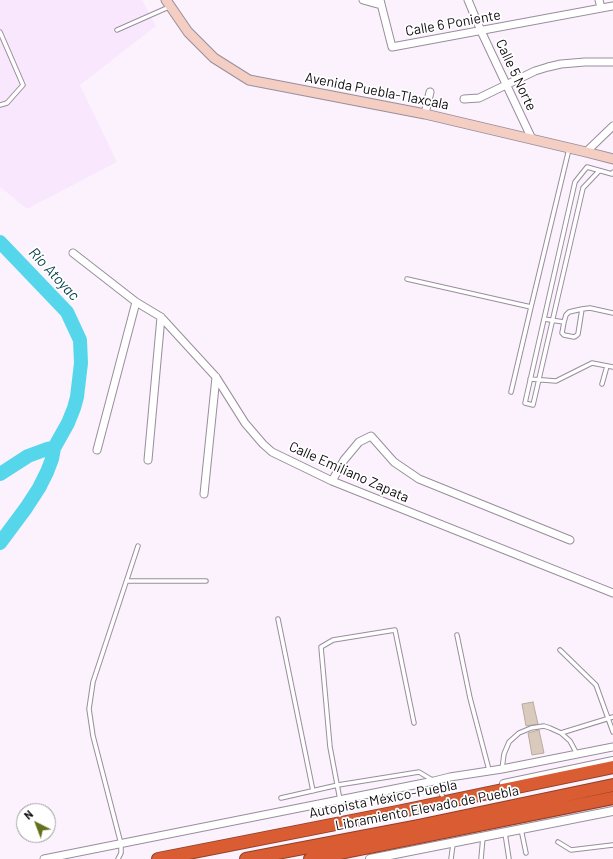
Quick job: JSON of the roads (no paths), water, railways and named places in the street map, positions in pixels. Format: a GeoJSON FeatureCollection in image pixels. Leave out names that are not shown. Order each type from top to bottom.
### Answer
{"type":"FeatureCollection","features":[{"type":"Feature","properties":{"kind":"highway","name":"Autopista México-Puebla"},"geometry":{"type":"LineString","coordinates":[[158,859],[613,767]]}},
{"type":"Feature","properties":{"kind":"highway","name":"Libramiento Elevado de Puebla"},"geometry":{"type":"LineString","coordinates":[[197,859],[613,773]]}},
{"type":"Feature","properties":{"kind":"highway","name":"Libramiento Elevado de Puebla"},"geometry":{"type":"LineString","coordinates":[[246,859],[419,826],[613,785]]}},
{"type":"Feature","properties":{"kind":"highway"},"geometry":{"type":"LineString","coordinates":[[310,859],[613,798]]}},
{"type":"Feature","properties":{"kind":"main road","name":"Avenida Puebla-Tlaxcala"},"geometry":{"type":"LineString","coordinates":[[168,3],[188,32],[214,58],[249,80],[425,114],[613,159]]}},
{"type":"Feature","properties":{"kind":"street"},"geometry":{"type":"LineString","coordinates":[[363,0],[380,2]]}},
{"type":"Feature","properties":{"kind":"street","name":"Calle 5 Norte"},"geometry":{"type":"LineString","coordinates":[[468,0],[532,139]]}},
{"type":"Feature","properties":{"kind":"street"},"geometry":{"type":"LineString","coordinates":[[599,0],[601,8]]}},
{"type":"Feature","properties":{"kind":"street","name":"Calle 6 Poniente"},"geometry":{"type":"LineString","coordinates":[[380,2],[392,47],[613,6]]}},
{"type":"Feature","properties":{"kind":"street"},"geometry":{"type":"LineString","coordinates":[[464,99],[479,98],[535,72],[561,64],[613,62]]}},
{"type":"Feature","properties":{"kind":"street"},"geometry":{"type":"LineString","coordinates":[[425,114],[430,92]]}},
{"type":"Feature","properties":{"kind":"street"},"geometry":{"type":"LineString","coordinates":[[586,152],[613,126]]}},
{"type":"Feature","properties":{"kind":"street","name":"Calle Emiliano Zapata"},"geometry":{"type":"LineString","coordinates":[[73,254],[136,302],[161,317],[216,377],[245,423],[272,452],[332,481],[613,593]]}},
{"type":"Feature","properties":{"kind":"street"},"geometry":{"type":"LineString","coordinates":[[97,450],[136,302]]}},
{"type":"Feature","properties":{"kind":"street"},"geometry":{"type":"LineString","coordinates":[[148,460],[161,317]]}},
{"type":"Feature","properties":{"kind":"street"},"geometry":{"type":"LineString","coordinates":[[204,494],[216,377]]}},
{"type":"Feature","properties":{"kind":"street"},"geometry":{"type":"LineString","coordinates":[[332,481],[344,460],[359,442],[371,436],[394,462],[419,479],[570,540]]}},
{"type":"Feature","properties":{"kind":"street"},"geometry":{"type":"LineString","coordinates":[[44,859],[450,777],[613,747]]}},
{"type":"Feature","properties":{"kind":"street"},"geometry":{"type":"LineString","coordinates":[[420,807],[443,797],[613,761]]}},
{"type":"Feature","properties":{"kind":"street"},"geometry":{"type":"LineString","coordinates":[[374,859],[391,857],[613,811]]}},
{"type":"Feature","properties":{"kind":"lane"},"geometry":{"type":"LineString","coordinates":[[116,30],[168,3]]}},
{"type":"Feature","properties":{"kind":"lane"},"geometry":{"type":"LineString","coordinates":[[0,32],[23,85],[7,103],[0,105]]}},
{"type":"Feature","properties":{"kind":"lane"},"geometry":{"type":"LineString","coordinates":[[512,392],[570,148]]}},
{"type":"Feature","properties":{"kind":"lane"},"geometry":{"type":"LineString","coordinates":[[599,171],[583,188],[533,405],[524,403],[575,182],[587,168],[612,174],[613,172]]}},
{"type":"Feature","properties":{"kind":"lane"},"geometry":{"type":"LineString","coordinates":[[567,219],[575,221]]}},
{"type":"Feature","properties":{"kind":"lane"},"geometry":{"type":"LineString","coordinates":[[407,279],[531,307]]}},
{"type":"Feature","properties":{"kind":"lane"},"geometry":{"type":"LineString","coordinates":[[582,309],[578,334],[574,337],[564,335],[562,333],[564,322],[566,315],[569,312],[582,309],[590,308],[613,313]]}},
{"type":"Feature","properties":{"kind":"lane"},"geometry":{"type":"LineString","coordinates":[[544,319],[564,322]]}},
{"type":"Feature","properties":{"kind":"lane"},"geometry":{"type":"LineString","coordinates":[[530,379],[556,381],[592,363],[613,367]]}},
{"type":"Feature","properties":{"kind":"lane"},"geometry":{"type":"LineString","coordinates":[[602,384],[607,366]]}},
{"type":"Feature","properties":{"kind":"lane"},"geometry":{"type":"LineString","coordinates":[[118,859],[121,853],[121,844],[93,736],[89,709],[93,682],[138,546]]}},
{"type":"Feature","properties":{"kind":"lane"},"geometry":{"type":"LineString","coordinates":[[127,581],[206,581]]}},
{"type":"Feature","properties":{"kind":"lane"},"geometry":{"type":"LineString","coordinates":[[278,619],[313,791]]}},
{"type":"Feature","properties":{"kind":"lane"},"geometry":{"type":"LineString","coordinates":[[340,800],[330,747],[321,647],[333,640],[395,630],[414,723]]}},
{"type":"Feature","properties":{"kind":"lane"},"geometry":{"type":"LineString","coordinates":[[457,635],[470,698],[489,770]]}},
{"type":"Feature","properties":{"kind":"lane"},"geometry":{"type":"LineString","coordinates":[[560,650],[596,685],[613,732]]}},
{"type":"Feature","properties":{"kind":"lane"},"geometry":{"type":"LineString","coordinates":[[561,733],[613,717]]}},
{"type":"Feature","properties":{"kind":"lane"},"geometry":{"type":"LineString","coordinates":[[502,768],[506,748],[514,737],[525,730],[538,726],[550,728],[561,733],[570,741],[577,754]]}},
{"type":"Feature","properties":{"kind":"lane"},"geometry":{"type":"LineString","coordinates":[[281,798],[338,785],[419,772],[434,781],[443,797]]}},
{"type":"Feature","properties":{"kind":"lane"},"geometry":{"type":"LineString","coordinates":[[521,830],[526,853]]}},
{"type":"Feature","properties":{"kind":"lane"},"geometry":{"type":"LineString","coordinates":[[505,833],[509,859]]}},
{"type":"Feature","properties":{"kind":"lane"},"geometry":{"type":"LineString","coordinates":[[481,859],[483,837]]}},
{"type":"Feature","properties":{"kind":"lane"},"geometry":{"type":"LineString","coordinates":[[558,842],[571,850],[613,845]]}},
{"type":"Feature","properties":{"kind":"lane"},"geometry":{"type":"LineString","coordinates":[[451,859],[453,843]]}},
{"type":"Feature","properties":{"kind":"waterway","name":"Río Atoyac"},"geometry":{"type":"LineString","coordinates":[[0,242],[67,312],[80,340],[81,363],[77,397],[74,408],[68,423],[54,448],[47,472],[26,508],[0,543]]}},
{"type":"Feature","properties":{"kind":"waterway","name":"Río Atoyac"},"geometry":{"type":"LineString","coordinates":[[0,474],[28,456],[54,448]]}}]}
